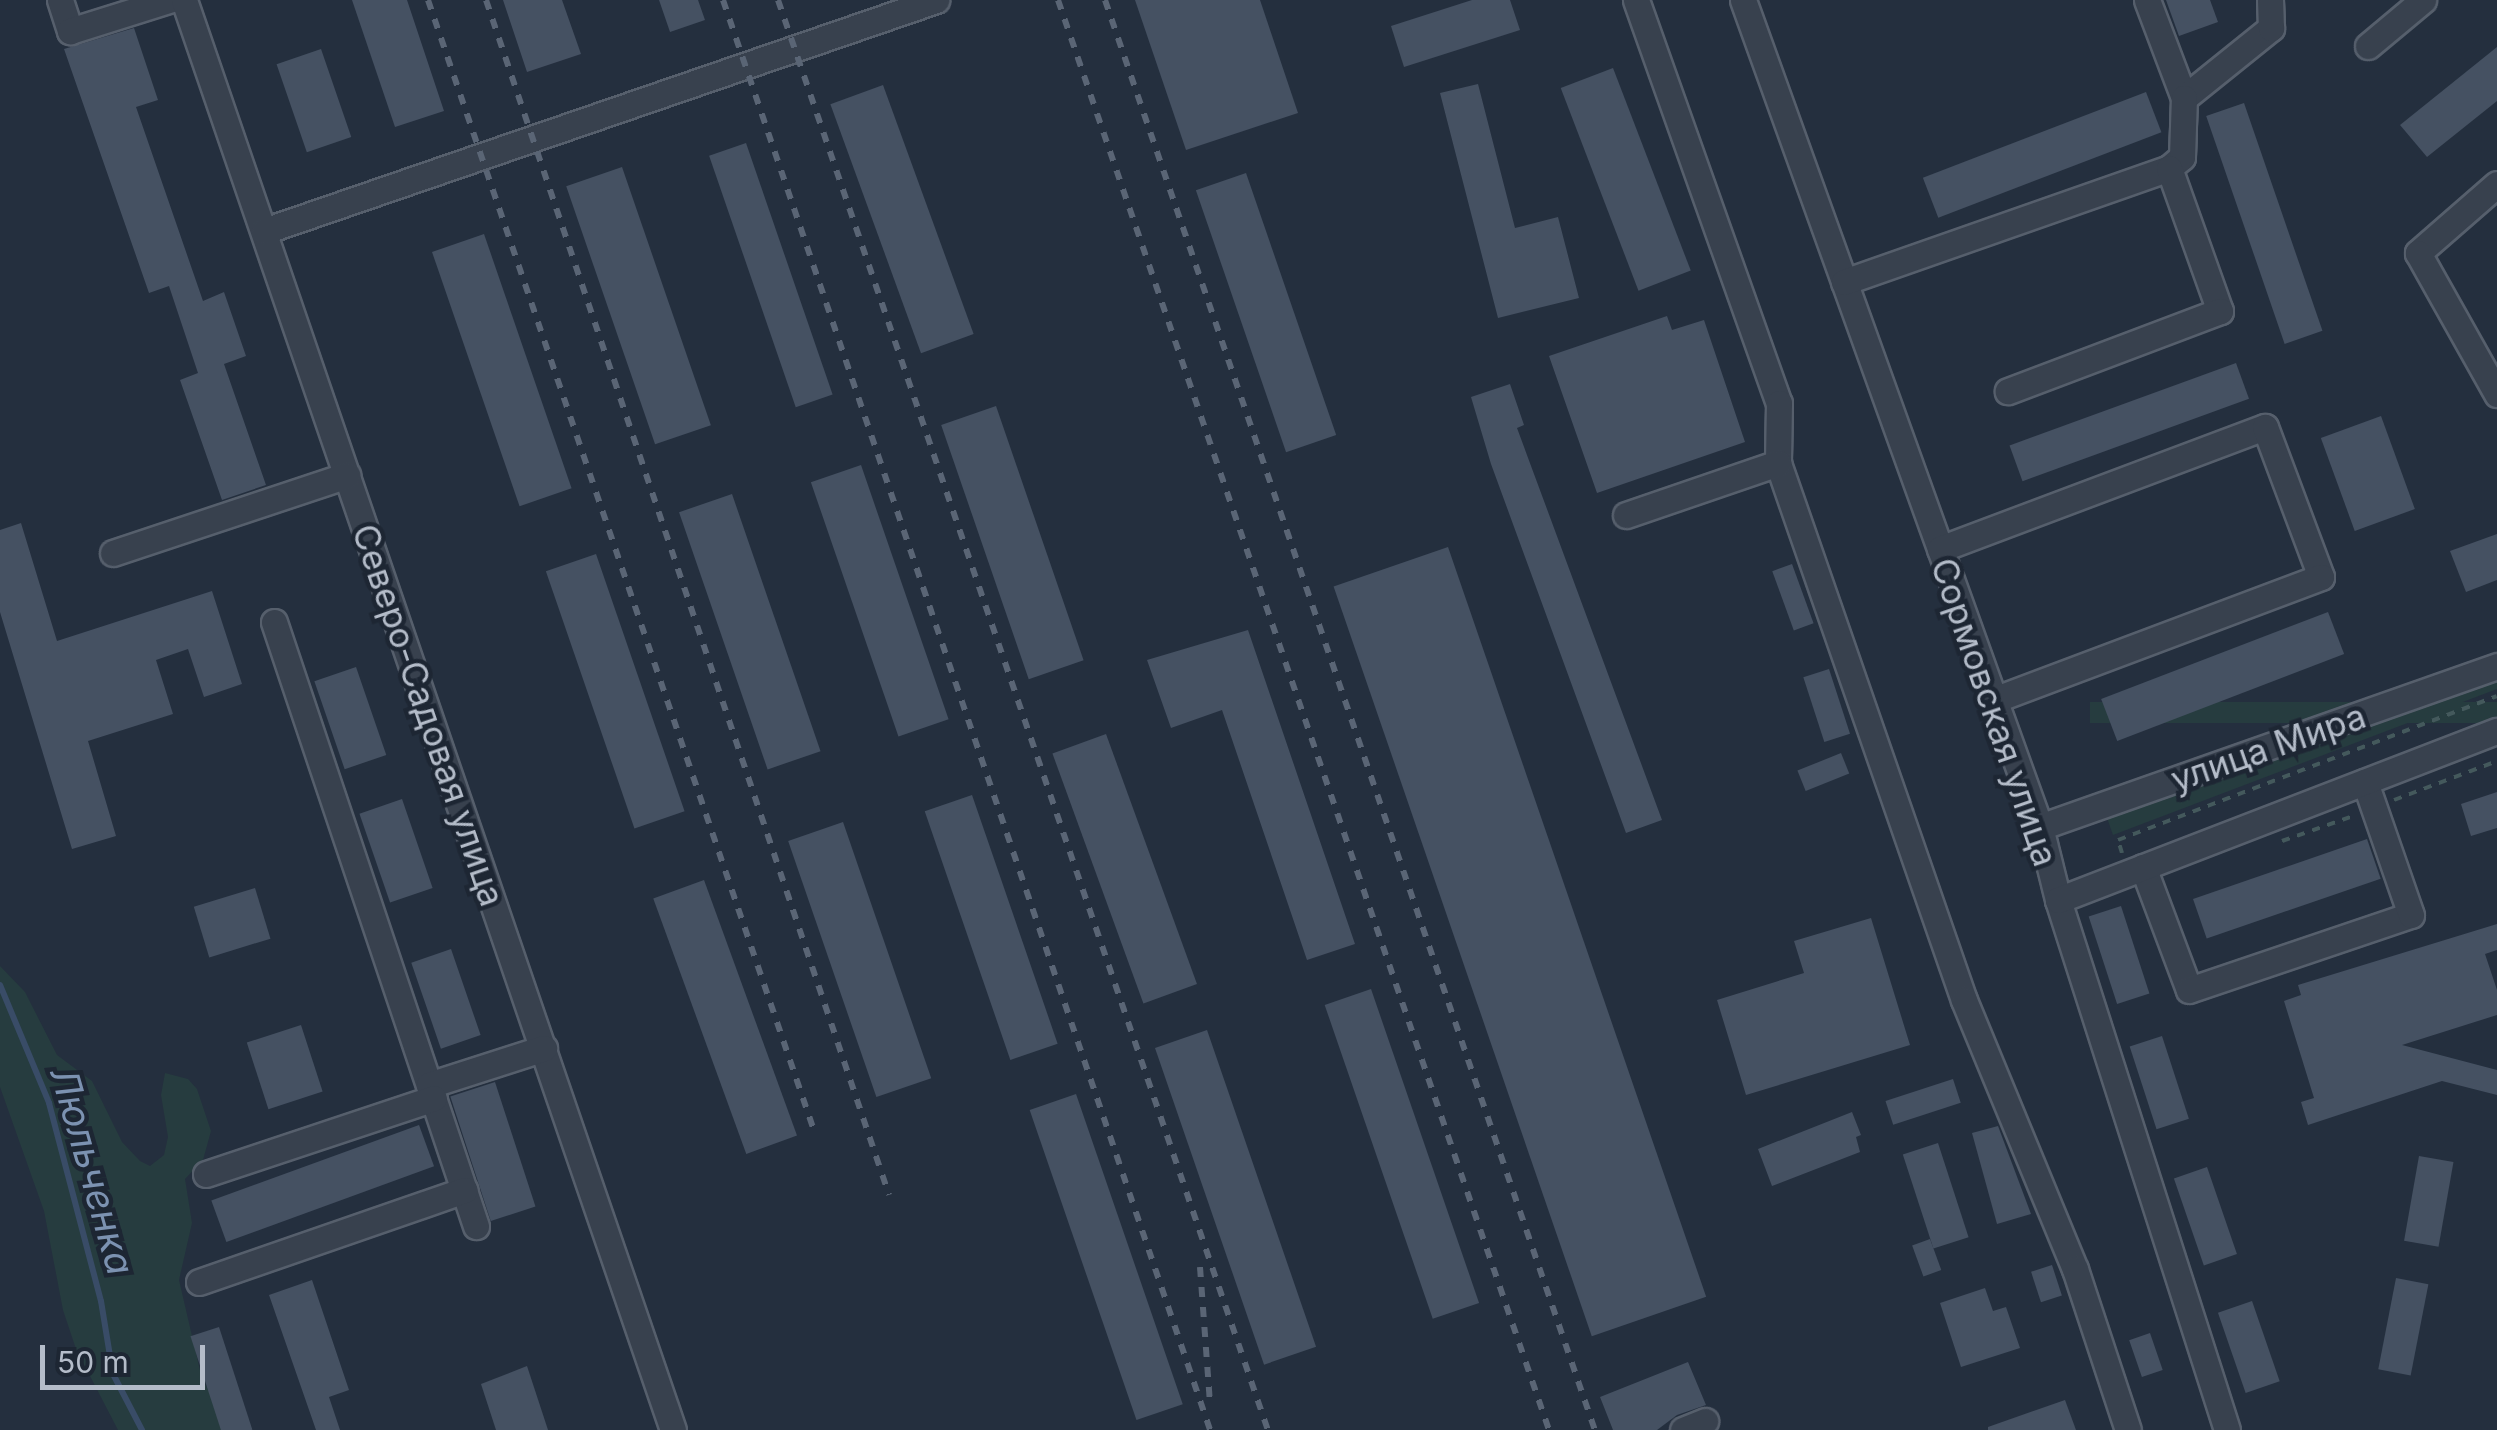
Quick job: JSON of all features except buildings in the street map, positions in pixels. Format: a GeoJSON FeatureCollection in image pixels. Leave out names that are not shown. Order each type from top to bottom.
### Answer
{"type":"FeatureCollection","features":[{"type":"Feature","properties":{"kind":"street"},"geometry":{"type":"LineString","coordinates":[[60,0],[70,31],[168,0]]}},
{"type":"Feature","properties":{"kind":"street","name":"Северо-Садовая улица"},"geometry":{"type":"LineString","coordinates":[[184,0],[672,1430]]}},
{"type":"Feature","properties":{"kind":"street"},"geometry":{"type":"LineString","coordinates":[[264,231],[936,0]]}},
{"type":"Feature","properties":{"kind":"street"},"geometry":{"type":"LineString","coordinates":[[1636,0],[1779,403],[1778,464],[1964,1000],[2076,1269],[2128,1430]]}},
{"type":"Feature","properties":{"kind":"street"},"geometry":{"type":"LineString","coordinates":[[1844,282],[2169,168],[2182,156],[2184,98],[2147,0]]}},
{"type":"Feature","properties":{"kind":"street"},"geometry":{"type":"LineString","coordinates":[[2184,98],[2271,28],[2270,0]]}},
{"type":"Feature","properties":{"kind":"street"},"geometry":{"type":"LineString","coordinates":[[2368,46],[2422,0]]}},
{"type":"Feature","properties":{"kind":"street","name":"Сормовская улица"},"geometry":{"type":"LineString","coordinates":[[1750,2],[1844,282],[2040,827],[2058,900],[2227,1430]]}},
{"type":"Feature","properties":{"kind":"street"},"geometry":{"type":"LineString","coordinates":[[2008,392],[2220,312],[2169,168]]}},
{"type":"Feature","properties":{"kind":"street"},"geometry":{"type":"LineString","coordinates":[[2497,184],[2418,253],[2497,394]]}},
{"type":"Feature","properties":{"kind":"street"},"geometry":{"type":"LineString","coordinates":[[1940,549],[2265,427],[2322,577],[1994,700]]}},
{"type":"Feature","properties":{"kind":"street"},"geometry":{"type":"LineString","coordinates":[[1626,514],[1778,464]]}},
{"type":"Feature","properties":{"kind":"street"},"geometry":{"type":"LineString","coordinates":[[113,553],[347,476]]}},
{"type":"Feature","properties":{"kind":"street"},"geometry":{"type":"LineString","coordinates":[[274,622],[476,1226]]}},
{"type":"Feature","properties":{"kind":"street","name":"улица Мира"},"geometry":{"type":"LineString","coordinates":[[2040,827],[2497,666]]}},
{"type":"Feature","properties":{"kind":"street","name":"улица Мира"},"geometry":{"type":"LineString","coordinates":[[2058,900],[2134,864],[2497,732]]}},
{"type":"Feature","properties":{"kind":"street"},"geometry":{"type":"LineString","coordinates":[[2134,864],[2189,990],[2410,915],[2365,782]]}},
{"type":"Feature","properties":{"kind":"street"},"geometry":{"type":"LineString","coordinates":[[206,1174],[544,1048]]}},
{"type":"Feature","properties":{"kind":"street"},"geometry":{"type":"LineString","coordinates":[[200,1282],[464,1190]]}},
{"type":"Feature","properties":{"kind":"path"},"geometry":{"type":"LineString","coordinates":[[2118,840],[2497,696]]}},
{"type":"Feature","properties":{"kind":"path"},"geometry":{"type":"LineString","coordinates":[[2281,842],[2497,761]]}},
{"type":"Feature","properties":{"kind":"path"},"geometry":{"type":"LineString","coordinates":[[2113,829],[2134,864]]}},
{"type":"Feature","properties":{"kind":"green space"},"geometry":{"type":"Polygon","coordinates":[[[2497,674],[2497,689],[2113,835],[2107,818],[2497,674]]]}},
{"type":"Feature","properties":{"kind":"green space"},"geometry":{"type":"Polygon","coordinates":[[[2090,702],[2497,702],[2497,723],[2090,723],[2090,702]]]}},
{"type":"Feature","properties":{"kind":"green space"},"geometry":{"type":"Polygon","coordinates":[[[0,966],[25,992],[57,1055],[92,1081],[122,1142],[140,1161],[150,1166],[164,1155],[168,1137],[161,1095],[165,1073],[188,1079],[197,1089],[211,1131],[203,1160],[185,1179],[192,1223],[179,1280],[202,1379],[231,1430],[118,1430],[76,1349],[63,1310],[44,1211],[0,1087],[0,966]]]}},
{"type":"Feature","properties":{"kind":"waterway","name":"Люльченка"},"geometry":{"type":"LineString","coordinates":[[0,985],[49,1103],[101,1301],[113,1374],[142,1430]]}},
{"type":"Feature","properties":{"kind":"railway"},"geometry":{"type":"LineString","coordinates":[[428,0],[813,1128]]}},
{"type":"Feature","properties":{"kind":"railway"},"geometry":{"type":"LineString","coordinates":[[486,0],[889,1195]]}},
{"type":"Feature","properties":{"kind":"railway"},"geometry":{"type":"LineString","coordinates":[[723,0],[1210,1430]]}},
{"type":"Feature","properties":{"kind":"railway"},"geometry":{"type":"LineString","coordinates":[[778,0],[1268,1430]]}},
{"type":"Feature","properties":{"kind":"railway"},"geometry":{"type":"LineString","coordinates":[[1058,0],[1549,1430]]}},
{"type":"Feature","properties":{"kind":"railway"},"geometry":{"type":"LineString","coordinates":[[1105,0],[1595,1430]]}},
{"type":"Feature","properties":{"kind":"railway"},"geometry":{"type":"LineString","coordinates":[[1200,1267],[1210,1402]]}}]}
